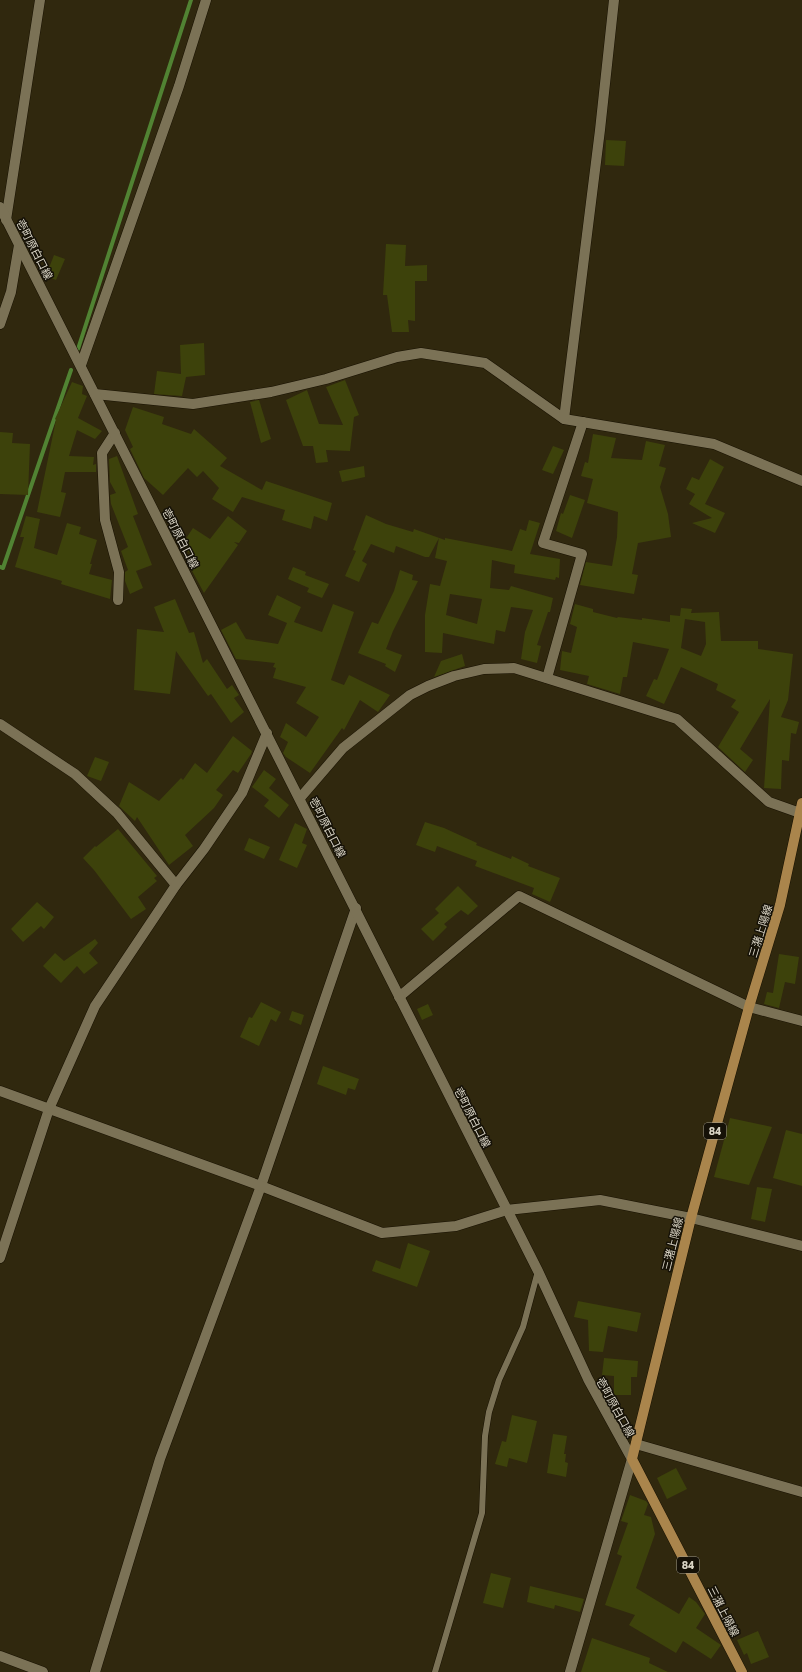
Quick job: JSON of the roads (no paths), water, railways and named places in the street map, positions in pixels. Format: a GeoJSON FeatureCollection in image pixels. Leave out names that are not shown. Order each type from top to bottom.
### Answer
{"type":"FeatureCollection","features":[{"type":"Feature","properties":{"kind":"main road","name":"三潴上陽線"},"geometry":{"type":"LineString","coordinates":[[742,1672],[632,1459],[691,1218],[749,1007],[780,905],[801,808]]}},
{"type":"Feature","properties":{"kind":"street"},"geometry":{"type":"LineString","coordinates":[[6,220],[40,0]]}},
{"type":"Feature","properties":{"kind":"street"},"geometry":{"type":"LineString","coordinates":[[81,365],[179,86],[206,0]]}},
{"type":"Feature","properties":{"kind":"street"},"geometry":{"type":"LineString","coordinates":[[564,419],[600,130],[614,0]]}},
{"type":"Feature","properties":{"kind":"street","name":"壱町原白口線"},"geometry":{"type":"LineString","coordinates":[[0,207],[356,908],[399,997],[538,1271],[588,1379],[632,1459]]}},
{"type":"Feature","properties":{"kind":"street"},"geometry":{"type":"LineString","coordinates":[[0,324],[11,292],[19,245]]}},
{"type":"Feature","properties":{"kind":"street"},"geometry":{"type":"LineString","coordinates":[[94,394],[193,404],[271,392],[326,379],[397,357],[421,353],[485,363],[564,419],[714,444],[802,481]]}},
{"type":"Feature","properties":{"kind":"street"},"geometry":{"type":"LineString","coordinates":[[547,678],[582,554],[543,543],[583,422]]}},
{"type":"Feature","properties":{"kind":"street"},"geometry":{"type":"LineString","coordinates":[[114,433],[102,453],[105,520],[119,572],[118,600]]}},
{"type":"Feature","properties":{"kind":"street"},"geometry":{"type":"LineString","coordinates":[[300,798],[343,748],[410,695],[454,676],[484,669],[514,668],[677,719],[769,802],[801,808]]}},
{"type":"Feature","properties":{"kind":"street"},"geometry":{"type":"LineString","coordinates":[[0,724],[75,774],[117,813],[176,885]]}},
{"type":"Feature","properties":{"kind":"street"},"geometry":{"type":"LineString","coordinates":[[0,1258],[49,1109],[95,1006],[176,885],[204,849],[230,808],[242,793],[267,733]]}},
{"type":"Feature","properties":{"kind":"street"},"geometry":{"type":"LineString","coordinates":[[399,997],[519,896],[749,1007],[802,1021]]}},
{"type":"Feature","properties":{"kind":"street"},"geometry":{"type":"LineString","coordinates":[[95,1672],[160,1459],[261,1186],[356,908]]}},
{"type":"Feature","properties":{"kind":"street"},"geometry":{"type":"LineString","coordinates":[[0,1091],[261,1186],[382,1233],[456,1226],[507,1210],[600,1200],[691,1218],[802,1246]]}},
{"type":"Feature","properties":{"kind":"street"},"geometry":{"type":"LineString","coordinates":[[636,1444],[802,1492]]}},
{"type":"Feature","properties":{"kind":"street"},"geometry":{"type":"LineString","coordinates":[[570,1672],[632,1459]]}},
{"type":"Feature","properties":{"kind":"street"},"geometry":{"type":"LineString","coordinates":[[0,1656],[43,1672]]}},
{"type":"Feature","properties":{"kind":"lane"},"geometry":{"type":"LineString","coordinates":[[435,1672],[482,1512],[485,1436],[490,1412],[499,1380],[523,1327],[538,1271]]}},
{"type":"Feature","properties":{"kind":"waterway"},"geometry":{"type":"LineString","coordinates":[[78,349],[191,0]]}},
{"type":"Feature","properties":{"kind":"waterway"},"geometry":{"type":"LineString","coordinates":[[0,567],[3,568],[71,370]]}}]}
